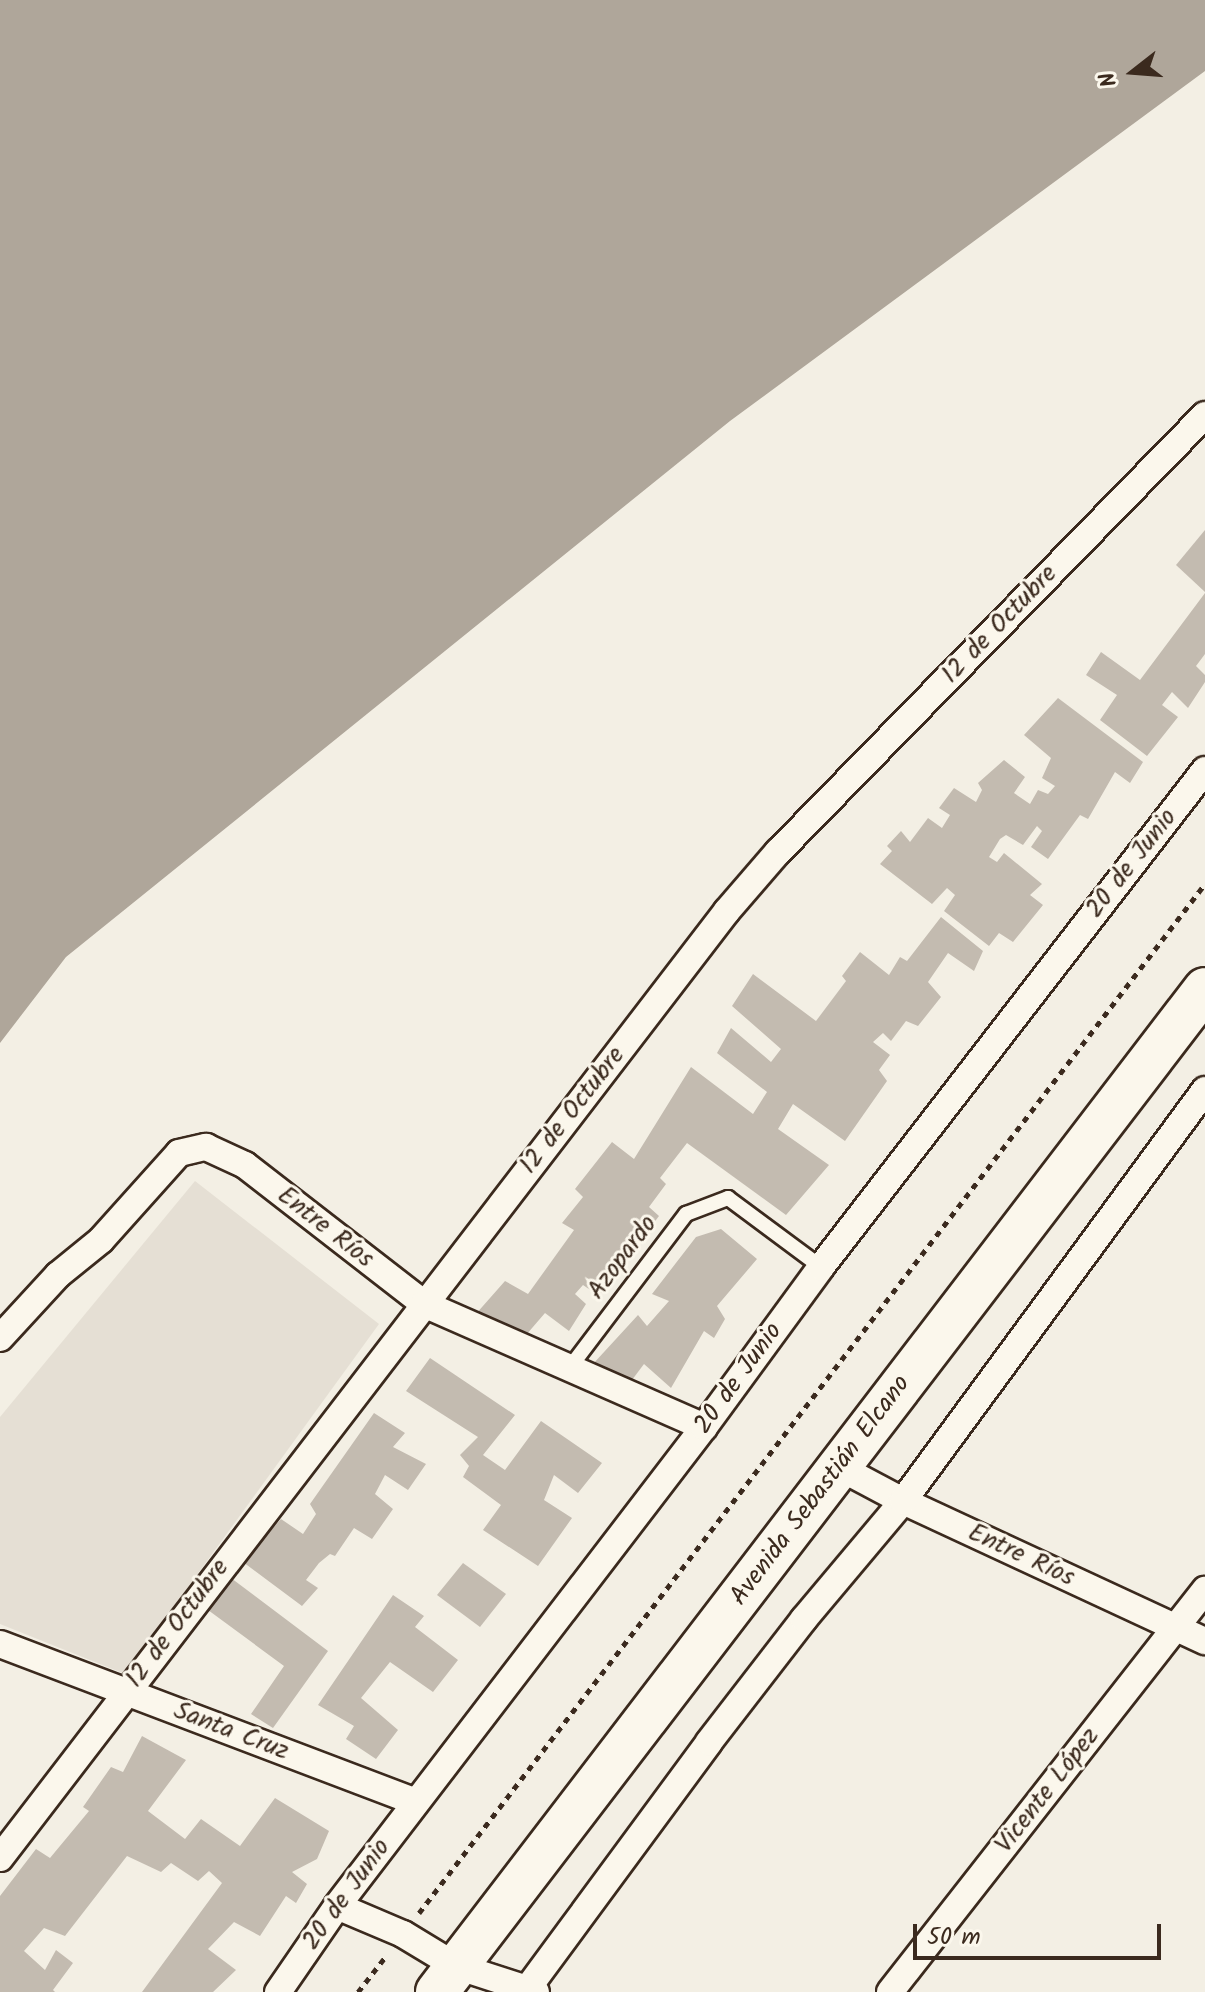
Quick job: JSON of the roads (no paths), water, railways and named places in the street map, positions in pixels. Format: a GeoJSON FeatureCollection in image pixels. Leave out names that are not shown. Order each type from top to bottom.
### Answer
{"type":"FeatureCollection","features":[{"type":"Feature","properties":{"kind":"main road","name":"Avenida Sebastián Elcano"},"geometry":{"type":"LineString","coordinates":[[446,1979],[1205,989]]}},
{"type":"Feature","properties":{"kind":"street","name":"12 de Octubre"},"geometry":{"type":"LineString","coordinates":[[0,1858],[727,911],[778,852],[1205,415]]}},
{"type":"Feature","properties":{"kind":"street","name":"20 de Junio"},"geometry":{"type":"LineString","coordinates":[[278,1992],[337,1906],[704,1427],[821,1267],[1205,770]]}},
{"type":"Feature","properties":{"kind":"street"},"geometry":{"type":"LineString","coordinates":[[337,1906],[403,1934],[446,1979],[530,1991],[718,1730],[804,1619],[903,1501],[1205,1090]]}},
{"type":"Feature","properties":{"kind":"street","name":"Entre Ríos"},"geometry":{"type":"LineString","coordinates":[[0,1338],[58,1275],[101,1240],[179,1153],[206,1147],[245,1165],[424,1304],[704,1427]]}},
{"type":"Feature","properties":{"kind":"street","name":"Entre Ríos"},"geometry":{"type":"LineString","coordinates":[[839,1467],[903,1501],[1205,1641]]}},
{"type":"Feature","properties":{"kind":"street","name":"Vicente López"},"geometry":{"type":"LineString","coordinates":[[890,1992],[1205,1590]]}},
{"type":"Feature","properties":{"kind":"street","name":"Santa Cruz"},"geometry":{"type":"LineString","coordinates":[[0,1644],[416,1802]]}},
{"type":"Feature","properties":{"kind":"lane","name":"Azopardo"},"geometry":{"type":"LineString","coordinates":[[571,1366],[686,1214],[728,1198],[821,1267]]}}]}
